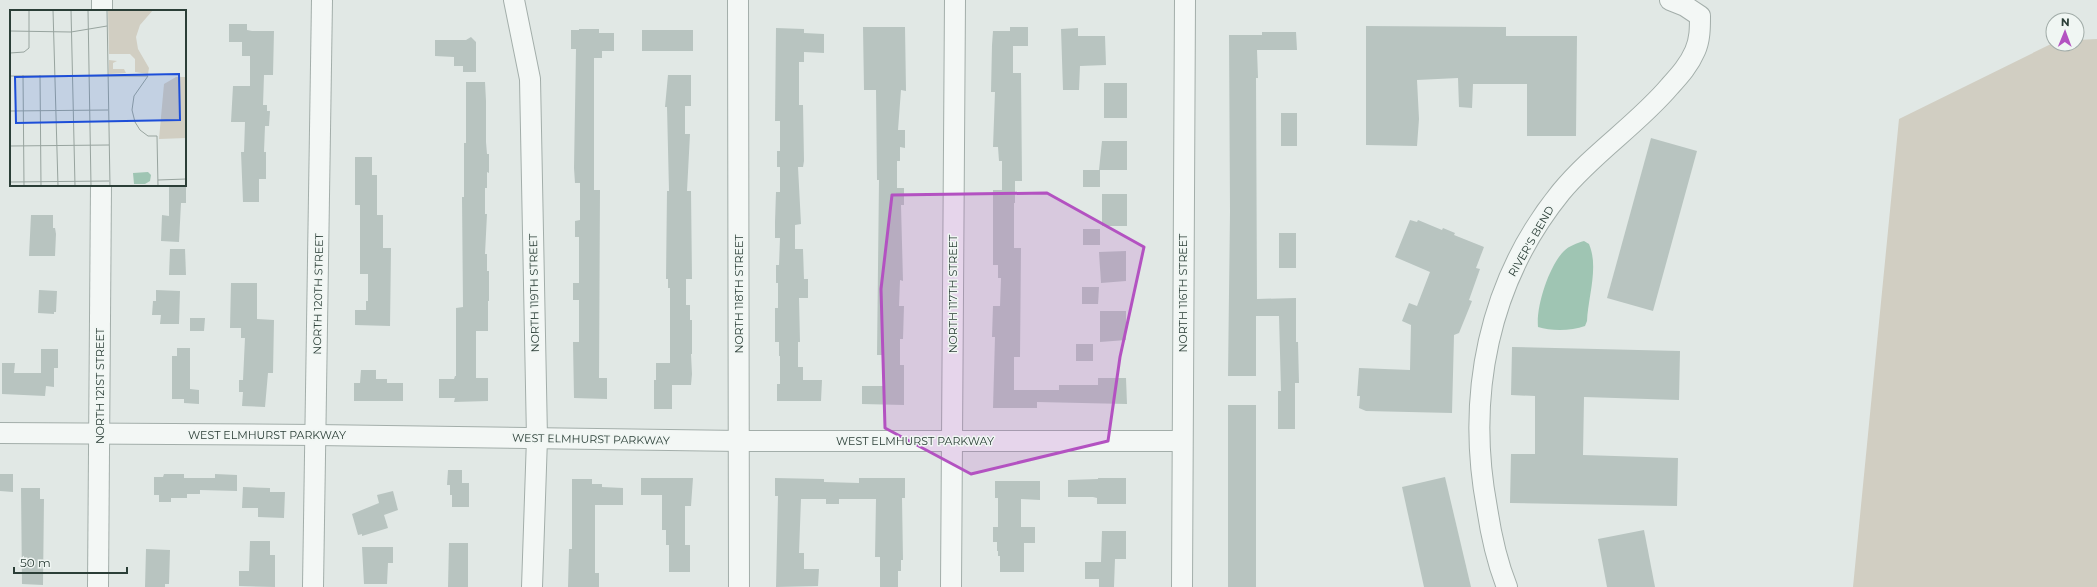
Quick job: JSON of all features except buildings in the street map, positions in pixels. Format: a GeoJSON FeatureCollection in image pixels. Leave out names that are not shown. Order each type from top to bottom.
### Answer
{"type":"FeatureCollection","features":[{"type":"Feature","properties":{"kind":"street","name":"NORTH 120TH STREET"},"geometry":{"type":"LineString","coordinates":[[313,587],[322,0]]}},
{"type":"Feature","properties":{"kind":"street","name":"NORTH 119TH STREET"},"geometry":{"type":"LineString","coordinates":[[514,0],[530,79],[537,438],[532,587]]}},
{"type":"Feature","properties":{"kind":"street","name":"NORTH 118TH STREET"},"geometry":{"type":"LineString","coordinates":[[738,0],[740,441],[739,587]]}},
{"type":"Feature","properties":{"kind":"street","name":"NORTH 117TH STREET"},"geometry":{"type":"LineString","coordinates":[[951,587],[955,0]]}},
{"type":"Feature","properties":{"kind":"street","name":"NORTH 116TH STREET"},"geometry":{"type":"LineString","coordinates":[[1182,587],[1185,0]]}},
{"type":"Feature","properties":{"kind":"street","name":"RIVER'S BEND"},"geometry":{"type":"LineString","coordinates":[[1507,587],[1489,524],[1482,484],[1480,454],[1481,385],[1487,347],[1498,305],[1513,269],[1534,232],[1561,192],[1659,99],[1686,68],[1695,50],[1700,35],[1700,16],[1685,6],[1670,0]]}},
{"type":"Feature","properties":{"kind":"street","name":"NORTH 121ST STREET"},"geometry":{"type":"LineString","coordinates":[[98,587],[101,186]]}},
{"type":"Feature","properties":{"kind":"street","name":"WEST ELMHURST PARKWAY"},"geometry":{"type":"LineString","coordinates":[[0,433],[316,435],[740,441],[1182,440]]}},
{"type":"Feature","properties":{"kind":"highlighted area"},"geometry":{"type":"Polygon","coordinates":[[[1047,193],[1144,247],[1120,357],[1108,441],[971,474],[885,428],[881,289],[892,195],[1047,193]]]}},
{"type":"Feature","properties":{"kind":"shaded area"},"geometry":{"type":"Polygon","coordinates":[[[2097,39],[2097,587],[1853,587],[1899,119],[2045,47],[2045,52],[2085,52],[2085,40],[2097,39]]]}},
{"type":"Feature","properties":{"kind":"shaded area"},"geometry":{"type":"Polygon","coordinates":[[[1584,241],[1589,244],[1593,262],[1592,282],[1585,326],[1561,330],[1538,327],[1541,298],[1553,266],[1566,249],[1584,241]]]}}]}
